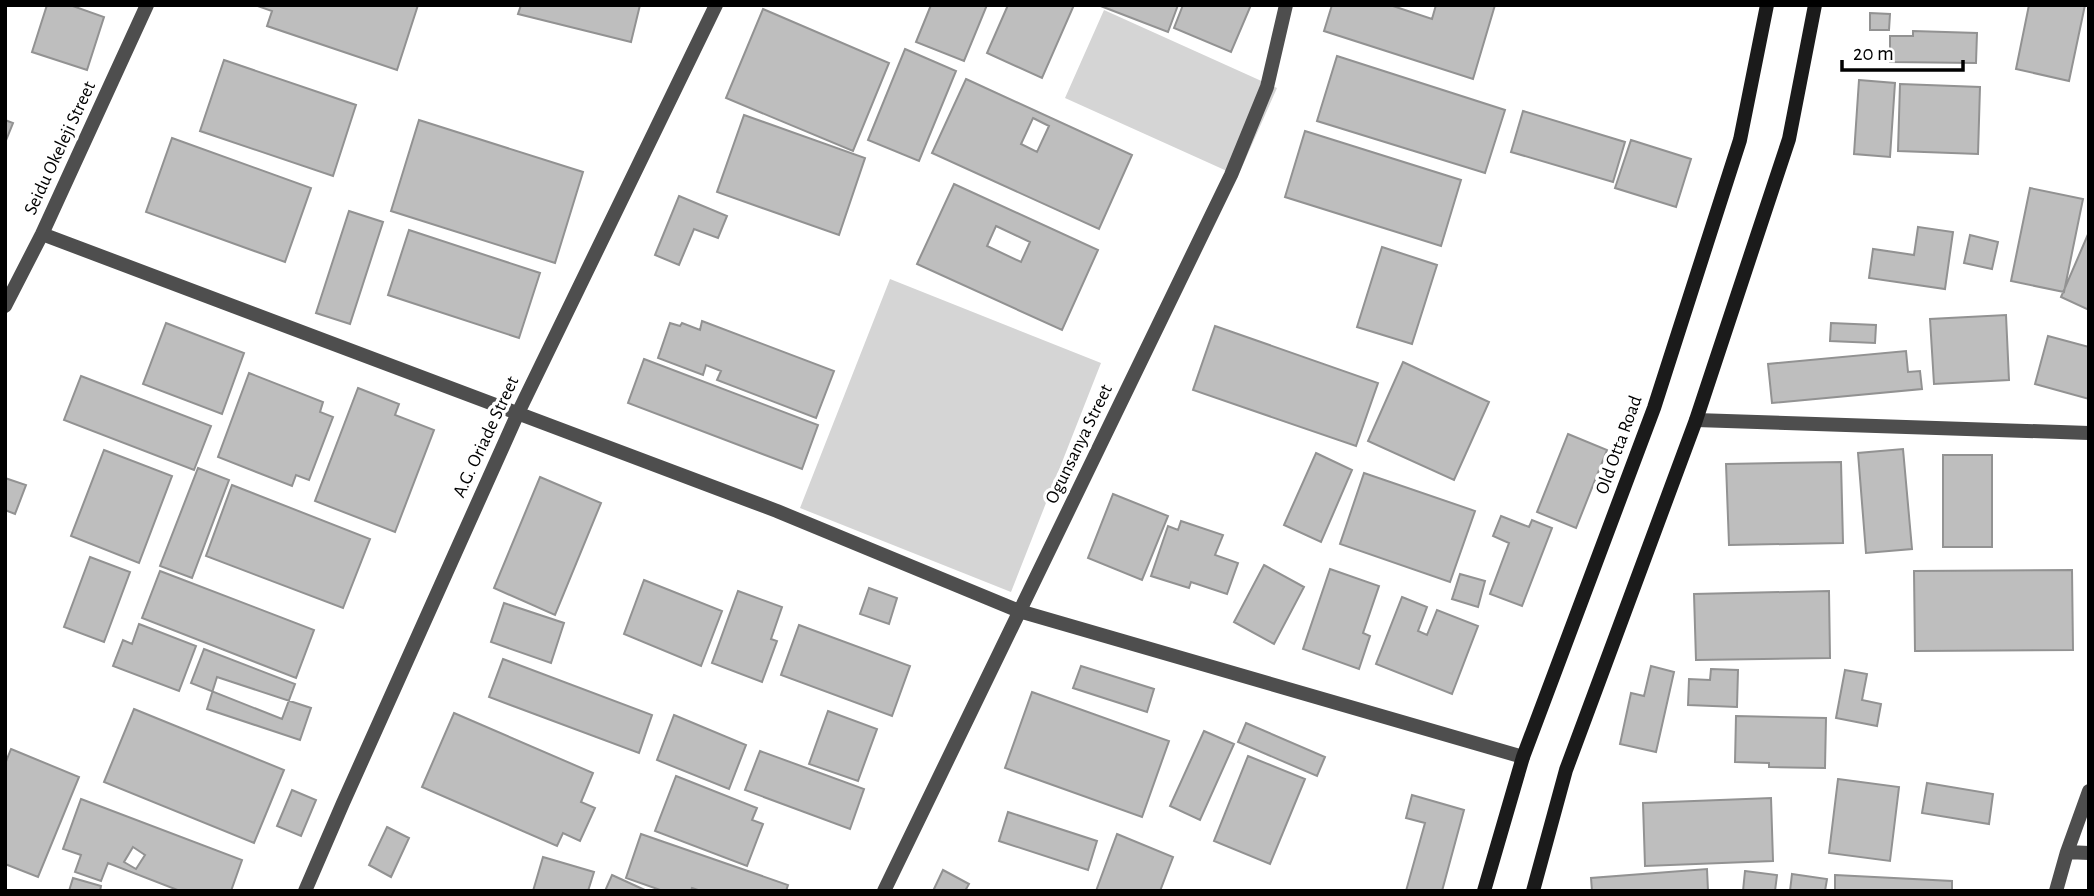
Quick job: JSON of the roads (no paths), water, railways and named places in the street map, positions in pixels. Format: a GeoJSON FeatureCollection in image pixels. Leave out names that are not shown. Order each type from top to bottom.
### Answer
{"type":"FeatureCollection","features":[{"type":"Feature","properties":{"kind":"street","name":"Seidu Okeleji Street"},"geometry":{"type":"LineString","coordinates":[[5,306],[42,233],[147,5]]}},
{"type":"Feature","properties":{"kind":"street","name":"A.G. Oriade Street"},"geometry":{"type":"LineString","coordinates":[[305,891],[518,412],[716,5]]}},
{"type":"Feature","properties":{"kind":"street","name":"Ogunsanya Street"},"geometry":{"type":"LineString","coordinates":[[884,891],[1231,174],[1267,87],[1286,5]]}},
{"type":"Feature","properties":{"kind":"street","name":"Old Otta Road"},"geometry":{"type":"LineString","coordinates":[[1484,891],[1524,757],[1658,396],[1740,140],[1767,5]]}},
{"type":"Feature","properties":{"kind":"street"},"geometry":{"type":"LineString","coordinates":[[1533,891],[1566,770],[1696,420],[1789,139],[1815,5]]}},
{"type":"Feature","properties":{"kind":"street"},"geometry":{"type":"LineString","coordinates":[[42,233],[777,511],[1019,611],[1524,757]]}},
{"type":"Feature","properties":{"kind":"street"},"geometry":{"type":"LineString","coordinates":[[1696,420],[2089,433]]}},
{"type":"Feature","properties":{"kind":"street"},"geometry":{"type":"LineString","coordinates":[[2056,891],[2089,791]]}},
{"type":"Feature","properties":{"kind":"street"},"geometry":{"type":"LineString","coordinates":[[2067,852],[2089,853]]}}]}
